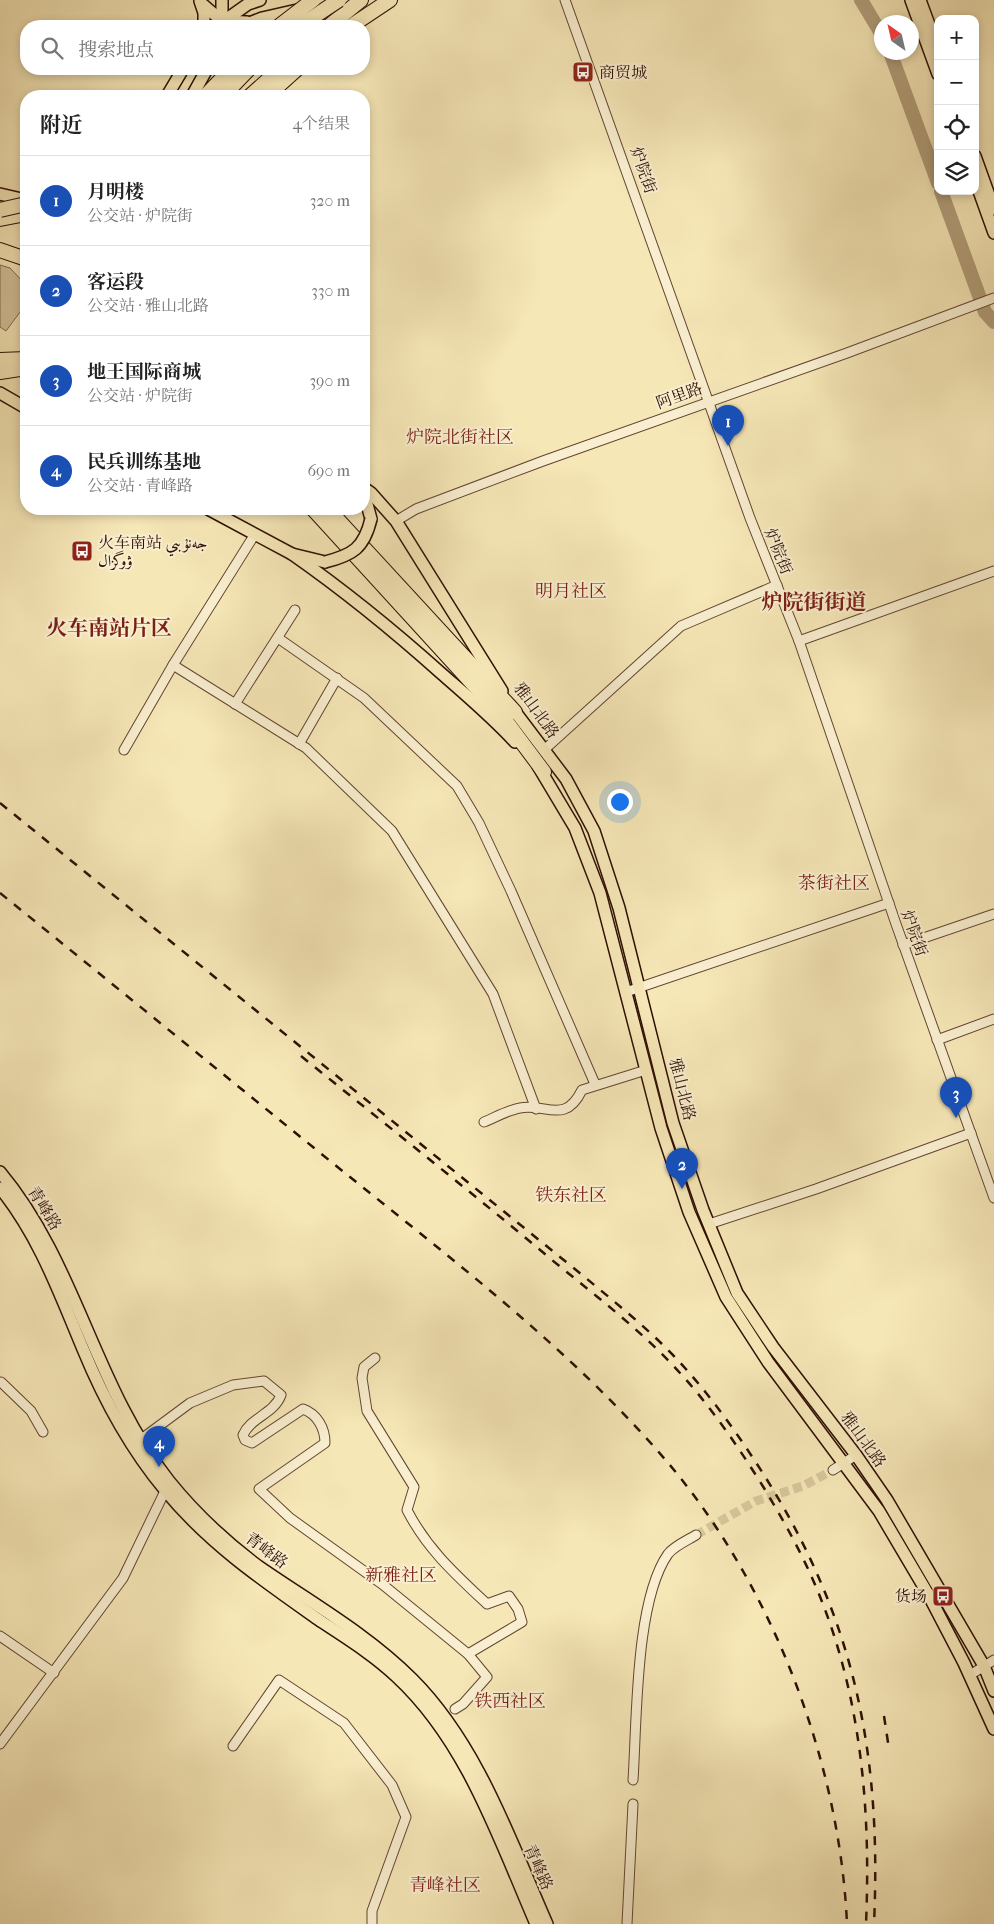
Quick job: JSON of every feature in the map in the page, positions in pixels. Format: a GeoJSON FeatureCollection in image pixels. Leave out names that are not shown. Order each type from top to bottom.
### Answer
{"type":"FeatureCollection","features":[{"type":"Feature","properties":{"kind":"highway"},"geometry":{"type":"LineString","coordinates":[[287,20],[313,0]]}},
{"type":"Feature","properties":{"kind":"highway"},"geometry":{"type":"LineString","coordinates":[[309,20],[341,0]]}},
{"type":"Feature","properties":{"kind":"highway"},"geometry":{"type":"LineString","coordinates":[[336,20],[361,0]]}},
{"type":"Feature","properties":{"kind":"highway"},"geometry":{"type":"LineString","coordinates":[[360,20],[390,0]]}},
{"type":"Feature","properties":{"kind":"highway"},"geometry":{"type":"LineString","coordinates":[[211,90],[225,75]]}},
{"type":"Feature","properties":{"kind":"highway"},"geometry":{"type":"LineString","coordinates":[[229,90],[243,75]]}},
{"type":"Feature","properties":{"kind":"highway"},"geometry":{"type":"LineString","coordinates":[[232,90],[244,75]]}},
{"type":"Feature","properties":{"kind":"highway"},"geometry":{"type":"LineString","coordinates":[[257,90],[273,75]]}},
{"type":"Feature","properties":{"kind":"highway"},"geometry":{"type":"LineString","coordinates":[[274,90],[290,75]]}},
{"type":"Feature","properties":{"kind":"highway"},"geometry":{"type":"LineString","coordinates":[[0,210],[20,205]]}},
{"type":"Feature","properties":{"kind":"highway"},"geometry":{"type":"LineString","coordinates":[[0,219],[20,214]]}},
{"type":"Feature","properties":{"kind":"highway"},"geometry":{"type":"LineString","coordinates":[[0,250],[20,257]]}},
{"type":"Feature","properties":{"kind":"highway"},"geometry":{"type":"LineString","coordinates":[[0,360],[20,359]]}},
{"type":"Feature","properties":{"kind":"highway"},"geometry":{"type":"LineString","coordinates":[[0,372],[20,369]]}},
{"type":"Feature","properties":{"kind":"highway","name":"雅山北路"},"geometry":{"type":"LineString","coordinates":[[318,515],[503,717],[544,772]]}},
{"type":"Feature","properties":{"kind":"highway"},"geometry":{"type":"LineString","coordinates":[[334,515],[515,712]]}},
{"type":"Feature","properties":{"kind":"main road"},"geometry":{"type":"LineString","coordinates":[[220,20],[222,0]]}},
{"type":"Feature","properties":{"kind":"main road"},"geometry":{"type":"LineString","coordinates":[[226,20],[248,4],[260,0]]}},
{"type":"Feature","properties":{"kind":"main road"},"geometry":{"type":"LineString","coordinates":[[261,20],[341,0]]}},
{"type":"Feature","properties":{"kind":"main road"},"geometry":{"type":"LineString","coordinates":[[911,0],[934,63]]}},
{"type":"Feature","properties":{"kind":"main road"},"geometry":{"type":"LineString","coordinates":[[920,0],[934,38]]}},
{"type":"Feature","properties":{"kind":"main road"},"geometry":{"type":"LineString","coordinates":[[201,6],[216,20]]}},
{"type":"Feature","properties":{"kind":"main road"},"geometry":{"type":"LineString","coordinates":[[201,6],[203,20]]}},
{"type":"Feature","properties":{"kind":"main road"},"geometry":{"type":"LineString","coordinates":[[171,90],[179,75]]}},
{"type":"Feature","properties":{"kind":"main road"},"geometry":{"type":"LineString","coordinates":[[195,90],[204,75]]}},
{"type":"Feature","properties":{"kind":"main road"},"geometry":{"type":"LineString","coordinates":[[979,167],[994,210]]}},
{"type":"Feature","properties":{"kind":"main road"},"geometry":{"type":"LineString","coordinates":[[979,191],[994,233]]}},
{"type":"Feature","properties":{"kind":"main road"},"geometry":{"type":"LineString","coordinates":[[0,194],[20,199]]}},
{"type":"Feature","properties":{"kind":"main road"},"geometry":{"type":"LineString","coordinates":[[0,201],[20,210]]}},
{"type":"Feature","properties":{"kind":"main road"},"geometry":{"type":"LineString","coordinates":[[0,393],[20,405]]}},
{"type":"Feature","properties":{"kind":"main road","name":"雅山北路"},"geometry":{"type":"LineString","coordinates":[[370,494],[396,521],[515,712],[566,779],[594,831],[620,908],[673,1123],[709,1224],[740,1297],[773,1347],[856,1455],[887,1500],[989,1663],[994,1691]]}},
{"type":"Feature","properties":{"kind":"main road"},"geometry":{"type":"LineString","coordinates":[[220,515],[292,554],[326,562],[343,557],[360,547],[367,536],[371,519],[370,515]]}},
{"type":"Feature","properties":{"kind":"main road","name":"雅山北路"},"geometry":{"type":"LineString","coordinates":[[292,554],[337,585],[422,657],[498,723],[544,772],[575,828],[600,893],[661,1128],[689,1212],[726,1297],[768,1362],[879,1512],[918,1577],[970,1675],[994,1729]]}},
{"type":"Feature","properties":{"kind":"main road","name":"青峰路"},"geometry":{"type":"LineString","coordinates":[[0,1172],[24,1202],[44,1235],[107,1379],[169,1488],[256,1564],[390,1659],[413,1680],[459,1738],[479,1773],[547,1924]]}},
{"type":"Feature","properties":{"kind":"main road","name":"青峰路"},"geometry":{"type":"LineString","coordinates":[[0,1188],[25,1221],[46,1260],[98,1384],[123,1430],[197,1527],[238,1563],[378,1661],[414,1693],[437,1722],[470,1775],[536,1924]]}},
{"type":"Feature","properties":{"kind":"street","name":"炉院街"},"geometry":{"type":"LineString","coordinates":[[565,0],[750,518],[799,641],[903,946],[994,1198]]}},
{"type":"Feature","properties":{"kind":"street","name":"阿里路"},"geometry":{"type":"LineString","coordinates":[[396,521],[416,508],[709,400],[847,353],[991,299]]}},
{"type":"Feature","properties":{"kind":"street"},"geometry":{"type":"LineString","coordinates":[[124,750],[173,665],[256,534]]}},
{"type":"Feature","properties":{"kind":"street"},"geometry":{"type":"LineString","coordinates":[[799,641],[994,571]]}},
{"type":"Feature","properties":{"kind":"street"},"geometry":{"type":"LineString","coordinates":[[544,750],[681,626],[776,584]]}},
{"type":"Feature","properties":{"kind":"street"},"geometry":{"type":"LineString","coordinates":[[235,704],[295,610]]}},
{"type":"Feature","properties":{"kind":"street"},"geometry":{"type":"LineString","coordinates":[[278,638],[364,698],[457,786],[479,823],[511,891],[595,1084]]}},
{"type":"Feature","properties":{"kind":"street"},"geometry":{"type":"LineString","coordinates":[[173,665],[299,744],[392,831],[493,994],[536,1109]]}},
{"type":"Feature","properties":{"kind":"street"},"geometry":{"type":"LineString","coordinates":[[299,744],[337,678]]}},
{"type":"Feature","properties":{"kind":"street"},"geometry":{"type":"LineString","coordinates":[[626,992],[889,903]]}},
{"type":"Feature","properties":{"kind":"street"},"geometry":{"type":"LineString","coordinates":[[903,946],[994,914]]}},
{"type":"Feature","properties":{"kind":"street"},"geometry":{"type":"LineString","coordinates":[[937,1040],[994,1019]]}},
{"type":"Feature","properties":{"kind":"street"},"geometry":{"type":"LineString","coordinates":[[484,1122],[522,1107],[553,1111],[566,1108],[577,1100],[582,1090],[595,1084],[646,1070]]}},
{"type":"Feature","properties":{"kind":"street"},"geometry":{"type":"LineString","coordinates":[[709,1224],[816,1189],[971,1133]]}},
{"type":"Feature","properties":{"kind":"street"},"geometry":{"type":"LineString","coordinates":[[375,1358],[364,1367],[362,1378],[367,1411],[414,1488],[407,1510],[419,1534],[446,1565],[487,1604],[509,1596],[518,1609],[522,1622],[468,1654]]}},
{"type":"Feature","properties":{"kind":"street"},"geometry":{"type":"LineString","coordinates":[[140,1440],[190,1403],[232,1385],[264,1381],[281,1395],[278,1404],[247,1427],[243,1436],[245,1440],[252,1443],[303,1409],[311,1412],[319,1420],[325,1443],[259,1489],[290,1518],[382,1584],[468,1654],[487,1677],[463,1704],[455,1709]]}},
{"type":"Feature","properties":{"kind":"street"},"geometry":{"type":"LineString","coordinates":[[1,1382],[31,1411],[43,1432]]}},
{"type":"Feature","properties":{"kind":"street"},"geometry":{"type":"LineString","coordinates":[[833,1470],[856,1455]]}},
{"type":"Feature","properties":{"kind":"street"},"geometry":{"type":"LineString","coordinates":[[0,1744],[123,1578],[169,1488]]}},
{"type":"Feature","properties":{"kind":"street"},"geometry":{"type":"LineString","coordinates":[[633,1780],[640,1659],[646,1616],[656,1581],[668,1553],[696,1535]]}},
{"type":"Feature","properties":{"kind":"street"},"geometry":{"type":"LineString","coordinates":[[0,1636],[54,1673]]}},
{"type":"Feature","properties":{"kind":"street"},"geometry":{"type":"LineString","coordinates":[[970,1675],[989,1663]]}},
{"type":"Feature","properties":{"kind":"street"},"geometry":{"type":"LineString","coordinates":[[233,1746],[279,1680],[344,1723],[392,1785],[406,1817],[372,1911],[372,1924]]}},
{"type":"Feature","properties":{"kind":"street"},"geometry":{"type":"LineString","coordinates":[[627,1924],[633,1804]]}},
{"type":"Feature","properties":{"kind":"shaded area"},"geometry":{"type":"Polygon","coordinates":[[[0,265],[10,268],[20,279],[20,312],[6,331],[0,327],[0,265]]]}},
{"type":"Feature","properties":{"kind":"waterway"},"geometry":{"type":"LineString","coordinates":[[861,0],[874,22]]}},
{"type":"Feature","properties":{"kind":"waterway"},"geometry":{"type":"LineString","coordinates":[[893,60],[934,172]]}},
{"type":"Feature","properties":{"kind":"waterway"},"geometry":{"type":"LineString","coordinates":[[942,195],[985,312],[994,322]]}},
{"type":"Feature","properties":{"kind":"tunnel"},"geometry":{"type":"LineString","coordinates":[[696,1535],[756,1501],[803,1486],[833,1470]]}},
{"type":"Feature","properties":{"kind":"railway"},"geometry":{"type":"LineString","coordinates":[[0,803],[622,1308],[673,1355],[713,1402],[755,1461],[789,1516],[816,1571],[838,1627],[854,1682],[866,1739],[873,1798],[875,1860],[874,1924]]}},
{"type":"Feature","properties":{"kind":"railway"},"geometry":{"type":"LineString","coordinates":[[0,893],[474,1277],[559,1351],[599,1389],[674,1470],[710,1518],[743,1570],[771,1626],[796,1684],[816,1743],[831,1803],[842,1864],[847,1924]]}},
{"type":"Feature","properties":{"kind":"railway"},"geometry":{"type":"LineString","coordinates":[[301,1056],[634,1328],[692,1386],[745,1458],[764,1488],[808,1568],[829,1621],[842,1663],[852,1706],[864,1792],[867,1836],[866,1924]]}},
{"type":"Feature","properties":{"kind":"railway"},"geometry":{"type":"LineString","coordinates":[[884,1716],[889,1749]]}},
{"type":"Feature","properties":{"kind":"place","name":"商贸城"},"geometry":{"type":"Point","coordinates":[583,72]}},
{"type":"Feature","properties":{"kind":"place","name":"月明楼"},"geometry":{"type":"Point","coordinates":[728,446]}},
{"type":"Feature","properties":{"kind":"place","name":"火车南站 جەنۇبىي ۋوگزال"},"geometry":{"type":"Point","coordinates":[82,551]}},
{"type":"Feature","properties":{"kind":"place","name":"地王国际商城"},"geometry":{"type":"Point","coordinates":[956,1118]}},
{"type":"Feature","properties":{"kind":"place","name":"客运段"},"geometry":{"type":"Point","coordinates":[682,1189]}},
{"type":"Feature","properties":{"kind":"place","name":"民兵训练基地"},"geometry":{"type":"Point","coordinates":[159,1467]}},
{"type":"Feature","properties":{"kind":"place","name":"货场"},"geometry":{"type":"Point","coordinates":[943,1596]}},
{"type":"Feature","properties":{"kind":"district","name":"炉院北街社区"},"geometry":{"type":"Point","coordinates":[460,437]}},
{"type":"Feature","properties":{"kind":"district","name":"明月社区"},"geometry":{"type":"Point","coordinates":[571,591]}},
{"type":"Feature","properties":{"kind":"district","name":"炉院街街道"},"geometry":{"type":"Point","coordinates":[814,602]}},
{"type":"Feature","properties":{"kind":"district","name":"火车南站片区"},"geometry":{"type":"Point","coordinates":[109,628]}},
{"type":"Feature","properties":{"kind":"district","name":"茶街社区"},"geometry":{"type":"Point","coordinates":[834,883]}},
{"type":"Feature","properties":{"kind":"district","name":"铁东社区"},"geometry":{"type":"Point","coordinates":[571,1195]}},
{"type":"Feature","properties":{"kind":"district","name":"新雅社区"},"geometry":{"type":"Point","coordinates":[401,1575]}},
{"type":"Feature","properties":{"kind":"district","name":"铁西社区"},"geometry":{"type":"Point","coordinates":[510,1701]}},
{"type":"Feature","properties":{"kind":"district","name":"青峰社区"},"geometry":{"type":"Point","coordinates":[445,1885]}}]}
